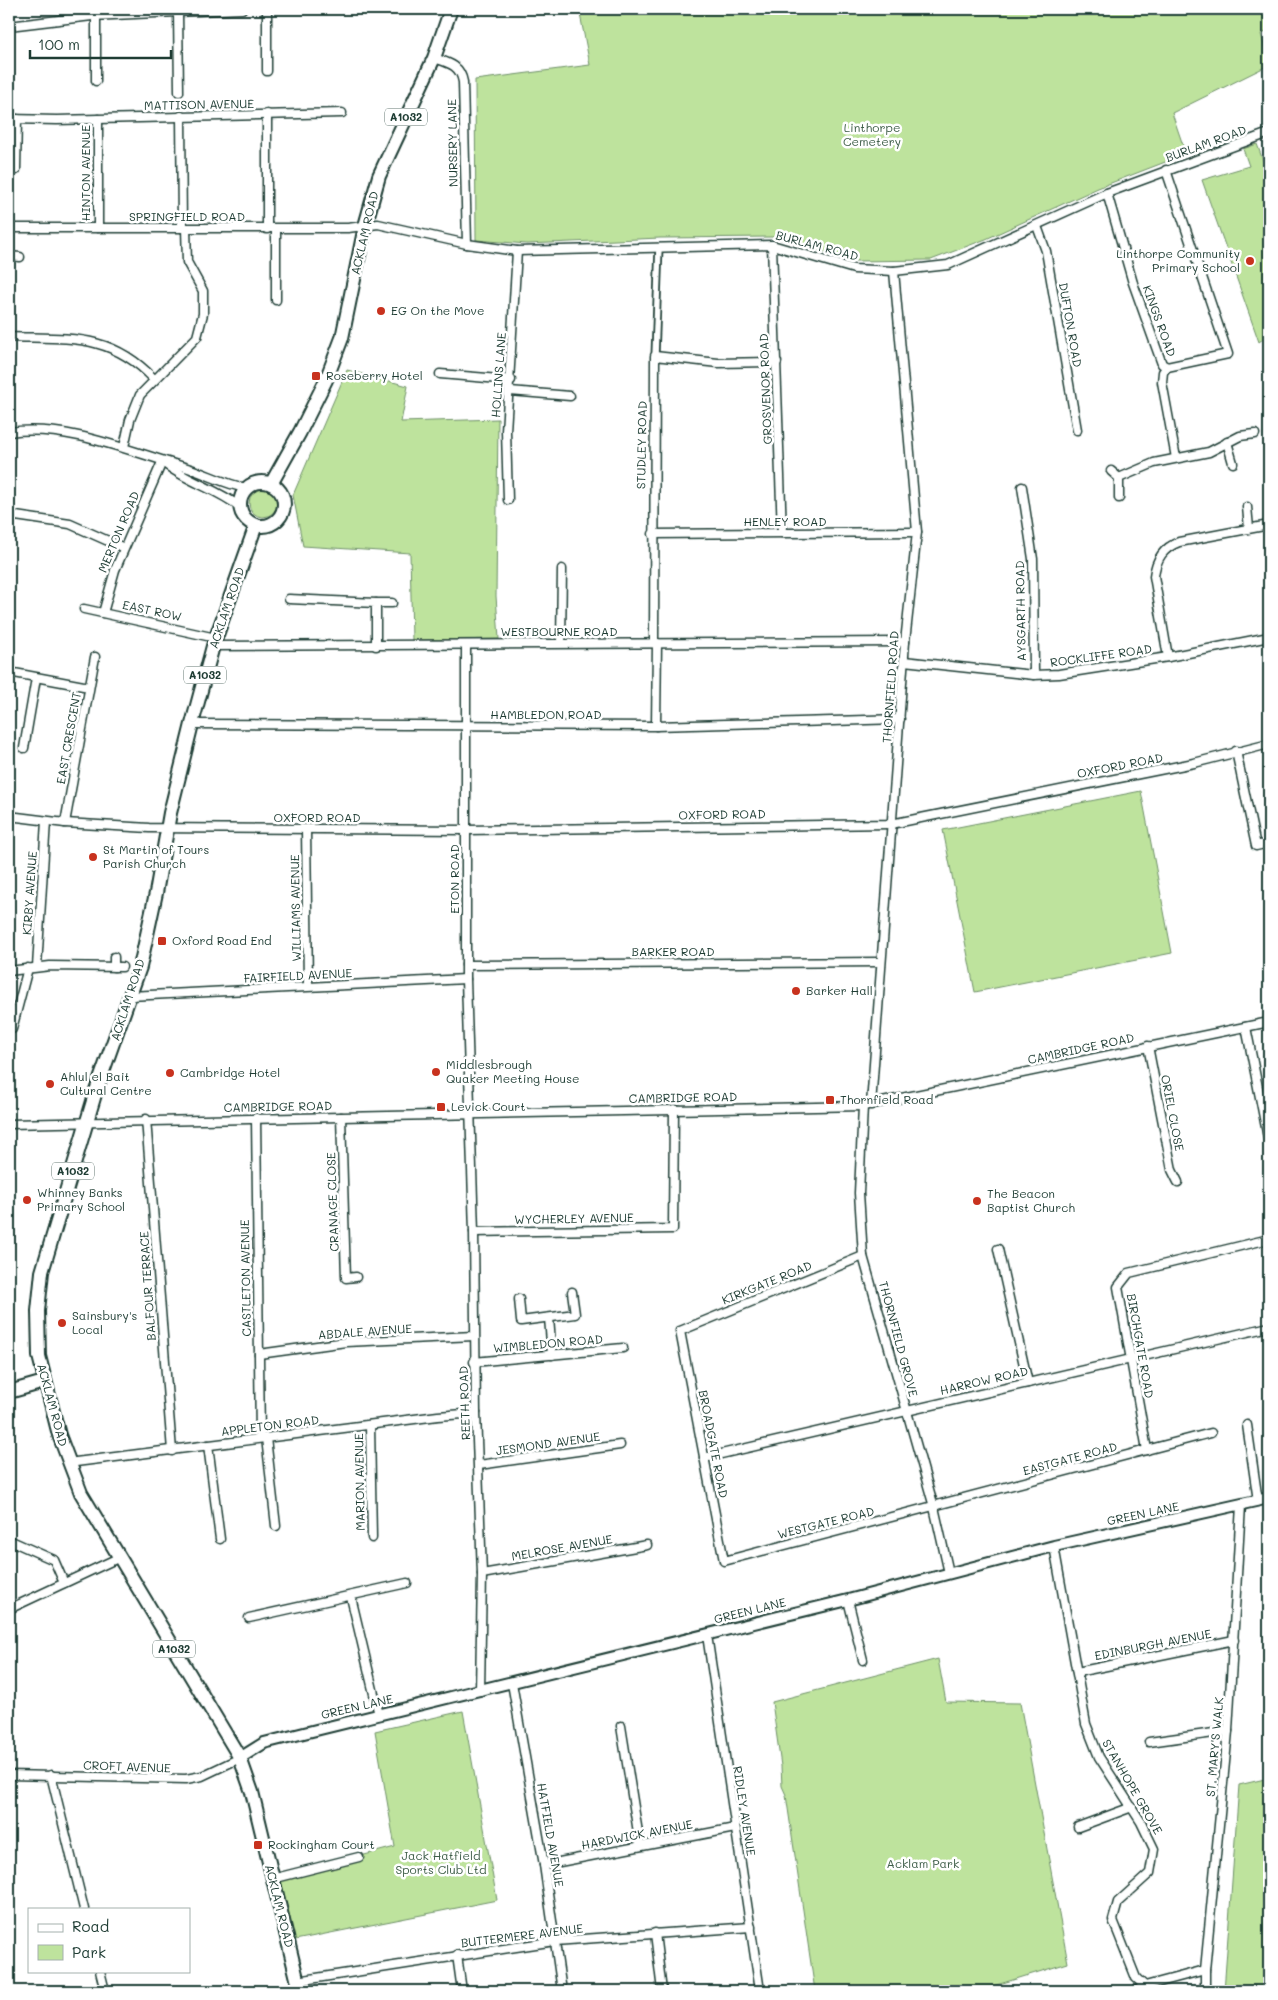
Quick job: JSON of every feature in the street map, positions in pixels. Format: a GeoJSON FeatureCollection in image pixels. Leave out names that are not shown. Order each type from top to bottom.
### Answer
{"type":"FeatureCollection","features":[{"type":"Feature","properties":{"kind":"main road","name":"ACKLAM ROAD"},"geometry":{"type":"LineString","coordinates":[[271,484],[300,432],[333,362],[342,338],[373,195],[387,156],[434,58],[450,9]]}},
{"type":"Feature","properties":{"kind":"main road"},"geometry":{"type":"LineString","coordinates":[[258,482],[271,484],[281,494],[284,508],[281,515],[270,524],[256,526],[245,519],[240,507],[240,500],[246,488],[258,482]]}},
{"type":"Feature","properties":{"kind":"main road","name":"ACKLAM ROAD"},"geometry":{"type":"LineString","coordinates":[[256,526],[214,642],[192,724],[167,828],[148,932],[130,996],[96,1091],[42,1272],[38,1332],[44,1382],[68,1463],[81,1493],[118,1558],[240,1758],[252,1792],[298,1986]]}},
{"type":"Feature","properties":{"kind":"main road"},"geometry":{"type":"LineString","coordinates":[[9,1392],[44,1382]]}},
{"type":"Feature","properties":{"kind":"street"},"geometry":{"type":"LineString","coordinates":[[9,26],[96,16],[242,9]]}},
{"type":"Feature","properties":{"kind":"street"},"geometry":{"type":"LineString","coordinates":[[267,9],[267,71]]}},
{"type":"Feature","properties":{"kind":"street"},"geometry":{"type":"LineString","coordinates":[[179,92],[180,11]]}},
{"type":"Feature","properties":{"kind":"street"},"geometry":{"type":"LineString","coordinates":[[96,16],[96,81]]}},
{"type":"Feature","properties":{"kind":"street","name":"NURSERY LANE"},"geometry":{"type":"LineString","coordinates":[[434,58],[453,64],[461,72],[462,77],[467,244]]}},
{"type":"Feature","properties":{"kind":"street","name":"MATTISON AVENUE"},"geometry":{"type":"LineString","coordinates":[[13,119],[57,120],[342,113]]}},
{"type":"Feature","properties":{"kind":"street"},"geometry":{"type":"LineString","coordinates":[[266,114],[267,229]]}},
{"type":"Feature","properties":{"kind":"street"},"geometry":{"type":"LineString","coordinates":[[124,446],[130,420],[140,395],[197,337],[203,314],[203,291],[185,254],[181,116]]}},
{"type":"Feature","properties":{"kind":"street"},"geometry":{"type":"LineString","coordinates":[[13,119],[16,170]]}},
{"type":"Feature","properties":{"kind":"street","name":"HINTON AVENUE"},"geometry":{"type":"LineString","coordinates":[[98,119],[98,228]]}},
{"type":"Feature","properties":{"kind":"street","name":"BURLAM ROAD"},"geometry":{"type":"LineString","coordinates":[[365,226],[378,224],[467,244],[517,251],[772,245],[854,269],[894,271],[948,265],[1107,193],[1269,134]]}},
{"type":"Feature","properties":{"kind":"street"},"geometry":{"type":"LineString","coordinates":[[1166,170],[1228,354],[1167,367],[1163,372],[1162,382],[1176,458]]}},
{"type":"Feature","properties":{"kind":"street","name":"KINGS ROAD"},"geometry":{"type":"LineString","coordinates":[[1107,193],[1133,283],[1162,364],[1167,367]]}},
{"type":"Feature","properties":{"kind":"street","name":"SPRINGFIELD ROAD"},"geometry":{"type":"LineString","coordinates":[[9,228],[276,229],[365,226]]}},
{"type":"Feature","properties":{"kind":"street","name":"DUFTON ROAD"},"geometry":{"type":"LineString","coordinates":[[1037,226],[1046,251],[1077,430]]}},
{"type":"Feature","properties":{"kind":"street"},"geometry":{"type":"LineString","coordinates":[[276,229],[276,300]]}},
{"type":"Feature","properties":{"kind":"street","name":"GROSVENOR ROAD"},"geometry":{"type":"LineString","coordinates":[[772,245],[782,533]]}},
{"type":"Feature","properties":{"kind":"street","name":"STUDLEY ROAD"},"geometry":{"type":"LineString","coordinates":[[656,726],[653,534],[655,356],[659,247]]}},
{"type":"Feature","properties":{"kind":"street","name":"HOLLINS LANE"},"geometry":{"type":"LineString","coordinates":[[508,500],[506,431],[511,380],[517,251]]}},
{"type":"Feature","properties":{"kind":"street"},"geometry":{"type":"LineString","coordinates":[[9,256],[20,257]]}},
{"type":"Feature","properties":{"kind":"street","name":"THORNFIELD ROAD"},"geometry":{"type":"LineString","coordinates":[[867,1106],[905,642],[917,532],[894,271]]}},
{"type":"Feature","properties":{"kind":"street"},"geometry":{"type":"LineString","coordinates":[[9,337],[78,338],[107,345],[143,368],[154,379]]}},
{"type":"Feature","properties":{"kind":"street"},"geometry":{"type":"LineString","coordinates":[[655,356],[718,363],[777,362]]}},
{"type":"Feature","properties":{"kind":"street"},"geometry":{"type":"LineString","coordinates":[[440,374],[511,380]]}},
{"type":"Feature","properties":{"kind":"street"},"geometry":{"type":"LineString","coordinates":[[510,391],[570,396]]}},
{"type":"Feature","properties":{"kind":"street"},"geometry":{"type":"LineString","coordinates":[[9,432],[24,430],[74,435],[124,446],[162,462],[182,466],[229,485],[246,488]]}},
{"type":"Feature","properties":{"kind":"street"},"geometry":{"type":"LineString","coordinates":[[1119,478],[1154,463],[1209,452],[1240,436],[1255,434]]}},
{"type":"Feature","properties":{"kind":"street"},"geometry":{"type":"LineString","coordinates":[[1227,442],[1233,463]]}},
{"type":"Feature","properties":{"kind":"street"},"geometry":{"type":"LineString","coordinates":[[162,462],[176,473],[223,494],[240,507]]}},
{"type":"Feature","properties":{"kind":"street","name":"MERTON ROAD"},"geometry":{"type":"LineString","coordinates":[[104,613],[108,589],[162,462]]}},
{"type":"Feature","properties":{"kind":"street"},"geometry":{"type":"LineString","coordinates":[[1111,471],[1119,478],[1119,498]]}},
{"type":"Feature","properties":{"kind":"street","name":"AYSGARTH ROAD"},"geometry":{"type":"LineString","coordinates":[[1022,487],[1033,559],[1034,675]]}},
{"type":"Feature","properties":{"kind":"street"},"geometry":{"type":"LineString","coordinates":[[1247,507],[1249,528]]}},
{"type":"Feature","properties":{"kind":"street"},"geometry":{"type":"LineString","coordinates":[[9,515],[70,524],[124,548]]}},
{"type":"Feature","properties":{"kind":"street"},"geometry":{"type":"LineString","coordinates":[[1168,657],[1154,576],[1155,564],[1162,553],[1168,546],[1179,542],[1269,525]]}},
{"type":"Feature","properties":{"kind":"street","name":"HENLEY ROAD"},"geometry":{"type":"LineString","coordinates":[[653,534],[917,532]]}},
{"type":"Feature","properties":{"kind":"street"},"geometry":{"type":"LineString","coordinates":[[561,643],[562,568]]}},
{"type":"Feature","properties":{"kind":"street"},"geometry":{"type":"LineString","coordinates":[[289,599],[392,603]]}},
{"type":"Feature","properties":{"kind":"street"},"geometry":{"type":"LineString","coordinates":[[376,603],[376,646]]}},
{"type":"Feature","properties":{"kind":"street","name":"EAST ROW"},"geometry":{"type":"LineString","coordinates":[[84,609],[214,642]]}},
{"type":"Feature","properties":{"kind":"street","name":"ROCKLIFFE ROAD"},"geometry":{"type":"LineString","coordinates":[[904,662],[1034,675],[1089,671],[1269,637]]}},
{"type":"Feature","properties":{"kind":"street","name":"WESTBOURNE ROAD"},"geometry":{"type":"LineString","coordinates":[[214,642],[376,646],[561,643],[905,642]]}},
{"type":"Feature","properties":{"kind":"street","name":"ETON ROAD"},"geometry":{"type":"LineString","coordinates":[[466,645],[466,979],[471,1114]]}},
{"type":"Feature","properties":{"kind":"street","name":"EAST CRESCENT"},"geometry":{"type":"LineString","coordinates":[[65,823],[95,657]]}},
{"type":"Feature","properties":{"kind":"street"},"geometry":{"type":"LineString","coordinates":[[9,672],[89,687]]}},
{"type":"Feature","properties":{"kind":"street"},"geometry":{"type":"LineString","coordinates":[[24,748],[36,678]]}},
{"type":"Feature","properties":{"kind":"street","name":"HAMBLEDON ROAD"},"geometry":{"type":"LineString","coordinates":[[192,724],[656,726],[900,719]]}},
{"type":"Feature","properties":{"kind":"street","name":"OXFORD ROAD"},"geometry":{"type":"LineString","coordinates":[[9,816],[65,823],[167,828],[467,830],[891,824],[1194,763],[1236,750],[1269,744]]}},
{"type":"Feature","properties":{"kind":"street"},"geometry":{"type":"LineString","coordinates":[[1236,750],[1256,846],[1269,843]]}},
{"type":"Feature","properties":{"kind":"street","name":"KIRBY AVENUE"},"geometry":{"type":"LineString","coordinates":[[37,967],[46,821]]}},
{"type":"Feature","properties":{"kind":"street","name":"WILLIAMS AVENUE"},"geometry":{"type":"LineString","coordinates":[[306,829],[308,986]]}},
{"type":"Feature","properties":{"kind":"street"},"geometry":{"type":"LineString","coordinates":[[9,971],[37,967],[118,967],[114,957]]}},
{"type":"Feature","properties":{"kind":"street","name":"BARKER ROAD"},"geometry":{"type":"LineString","coordinates":[[466,965],[880,962]]}},
{"type":"Feature","properties":{"kind":"street"},"geometry":{"type":"LineString","coordinates":[[12,1029],[28,968]]}},
{"type":"Feature","properties":{"kind":"street","name":"FAIRFIELD AVENUE"},"geometry":{"type":"LineString","coordinates":[[130,996],[466,979]]}},
{"type":"Feature","properties":{"kind":"street","name":"CAMBRIDGE ROAD"},"geometry":{"type":"LineString","coordinates":[[9,1124],[88,1120],[341,1117],[867,1106],[1269,1022]]}},
{"type":"Feature","properties":{"kind":"street"},"geometry":{"type":"LineString","coordinates":[[1246,1027],[1269,1143]]}},
{"type":"Feature","properties":{"kind":"street","name":"ORIEL CLOSE"},"geometry":{"type":"LineString","coordinates":[[1148,1046],[1172,1170],[1178,1182]]}},
{"type":"Feature","properties":{"kind":"street","name":"THORNFIELD GROVE"},"geometry":{"type":"LineString","coordinates":[[867,1106],[859,1193],[863,1256],[934,1507],[949,1573]]}},
{"type":"Feature","properties":{"kind":"street","name":"WYCHERLEY AVENUE"},"geometry":{"type":"LineString","coordinates":[[474,1232],[673,1228],[674,1109]]}},
{"type":"Feature","properties":{"kind":"street","name":"REETH ROAD"},"geometry":{"type":"LineString","coordinates":[[471,1114],[474,1232],[474,1362],[482,1574],[480,1691]]}},
{"type":"Feature","properties":{"kind":"street","name":"CRANAGE CLOSE"},"geometry":{"type":"LineString","coordinates":[[341,1117],[346,1278],[356,1277]]}},
{"type":"Feature","properties":{"kind":"street","name":"CASTLETON AVENUE"},"geometry":{"type":"LineString","coordinates":[[256,1118],[259,1354],[263,1438],[276,1526]]}},
{"type":"Feature","properties":{"kind":"street","name":"BALFOUR TERRACE"},"geometry":{"type":"LineString","coordinates":[[146,1119],[172,1451]]}},
{"type":"Feature","properties":{"kind":"street","name":"BIRCHGATE ROAD"},"geometry":{"type":"LineString","coordinates":[[1148,1450],[1118,1287],[1129,1273],[1269,1239]]}},
{"type":"Feature","properties":{"kind":"street"},"geometry":{"type":"LineString","coordinates":[[998,1250],[1028,1383]]}},
{"type":"Feature","properties":{"kind":"street","name":"KIRKGATE ROAD"},"geometry":{"type":"LineString","coordinates":[[680,1331],[863,1256]]}},
{"type":"Feature","properties":{"kind":"street"},"geometry":{"type":"LineString","coordinates":[[518,1299],[521,1321],[549,1318],[575,1314],[572,1292]]}},
{"type":"Feature","properties":{"kind":"street"},"geometry":{"type":"LineString","coordinates":[[549,1318],[552,1354]]}},
{"type":"Feature","properties":{"kind":"street","name":"HARROW ROAD"},"geometry":{"type":"LineString","coordinates":[[704,1458],[1269,1327]]}},
{"type":"Feature","properties":{"kind":"street","name":"BROADGATE ROAD"},"geometry":{"type":"LineString","coordinates":[[680,1331],[724,1561]]}},
{"type":"Feature","properties":{"kind":"street","name":"ABDALE AVENUE"},"geometry":{"type":"LineString","coordinates":[[259,1354],[346,1342],[474,1336]]}},
{"type":"Feature","properties":{"kind":"street","name":"WIMBLEDON ROAD"},"geometry":{"type":"LineString","coordinates":[[474,1362],[623,1348]]}},
{"type":"Feature","properties":{"kind":"street","name":"APPLETON ROAD"},"geometry":{"type":"LineString","coordinates":[[68,1463],[476,1413]]}},
{"type":"Feature","properties":{"kind":"street","name":"MARION AVENUE"},"geometry":{"type":"LineString","coordinates":[[370,1425],[372,1538]]}},
{"type":"Feature","properties":{"kind":"street"},"geometry":{"type":"LineString","coordinates":[[1247,1425],[1258,1501]]}},
{"type":"Feature","properties":{"kind":"street","name":"EASTGATE ROAD"},"geometry":{"type":"LineString","coordinates":[[934,1507],[1211,1433]]}},
{"type":"Feature","properties":{"kind":"street","name":"JESMOND AVENUE"},"geometry":{"type":"LineString","coordinates":[[479,1466],[620,1445]]}},
{"type":"Feature","properties":{"kind":"street"},"geometry":{"type":"LineString","coordinates":[[208,1446],[220,1540]]}},
{"type":"Feature","properties":{"kind":"street","name":"GREEN LANE"},"geometry":{"type":"LineString","coordinates":[[240,1758],[264,1743],[848,1600],[1054,1546],[1269,1498]]}},
{"type":"Feature","properties":{"kind":"street","name":"ST. MARY'S WALK"},"geometry":{"type":"LineString","coordinates":[[1205,1991],[1205,1970],[1228,1731],[1241,1505]]}},
{"type":"Feature","properties":{"kind":"street","name":"WESTGATE ROAD"},"geometry":{"type":"LineString","coordinates":[[724,1561],[934,1507]]}},
{"type":"Feature","properties":{"kind":"street"},"geometry":{"type":"LineString","coordinates":[[9,1540],[54,1560],[64,1583]]}},
{"type":"Feature","properties":{"kind":"street","name":"MELROSE AVENUE"},"geometry":{"type":"LineString","coordinates":[[482,1574],[647,1545]]}},
{"type":"Feature","properties":{"kind":"street","name":"STANHOPE GROVE"},"geometry":{"type":"LineString","coordinates":[[1054,1546],[1086,1724],[1099,1757],[1132,1807],[1154,1849],[1150,1873],[1118,1902],[1113,1920],[1136,1978],[1145,1986]]}},
{"type":"Feature","properties":{"kind":"street"},"geometry":{"type":"LineString","coordinates":[[9,1609],[118,1558]]}},
{"type":"Feature","properties":{"kind":"street"},"geometry":{"type":"LineString","coordinates":[[249,1618],[351,1597],[407,1583]]}},
{"type":"Feature","properties":{"kind":"street"},"geometry":{"type":"LineString","coordinates":[[351,1597],[379,1715]]}},
{"type":"Feature","properties":{"kind":"street"},"geometry":{"type":"LineString","coordinates":[[848,1600],[863,1660]]}},
{"type":"Feature","properties":{"kind":"street","name":"RIDLEY AVENUE"},"geometry":{"type":"LineString","coordinates":[[707,1635],[760,1991]]}},
{"type":"Feature","properties":{"kind":"street","name":"EDINBURGH AVENUE"},"geometry":{"type":"LineString","coordinates":[[1076,1672],[1234,1640]]}},
{"type":"Feature","properties":{"kind":"street","name":"HATFIELD AVENUE"},"geometry":{"type":"LineString","coordinates":[[512,1683],[544,1865],[562,1991]]}},
{"type":"Feature","properties":{"kind":"street"},"geometry":{"type":"LineString","coordinates":[[621,1726],[640,1845]]}},
{"type":"Feature","properties":{"kind":"street"},"geometry":{"type":"LineString","coordinates":[[1149,1742],[1228,1731]]}},
{"type":"Feature","properties":{"kind":"street","name":"CROFT AVENUE"},"geometry":{"type":"LineString","coordinates":[[9,1775],[186,1779],[202,1776],[240,1758]]}},
{"type":"Feature","properties":{"kind":"street"},"geometry":{"type":"LineString","coordinates":[[51,1775],[84,1908]]}},
{"type":"Feature","properties":{"kind":"street"},"geometry":{"type":"LineString","coordinates":[[1078,1827],[1132,1807]]}},
{"type":"Feature","properties":{"kind":"street","name":"HARDWICK AVENUE"},"geometry":{"type":"LineString","coordinates":[[544,1865],[735,1828]]}},
{"type":"Feature","properties":{"kind":"street"},"geometry":{"type":"LineString","coordinates":[[272,1878],[359,1856]]}},
{"type":"Feature","properties":{"kind":"street","name":"BUTTERMERE AVENUE"},"geometry":{"type":"LineString","coordinates":[[298,1986],[457,1955],[555,1941],[751,1927]]}},
{"type":"Feature","properties":{"kind":"street"},"geometry":{"type":"LineString","coordinates":[[655,1933],[662,1991]]}},
{"type":"Feature","properties":{"kind":"street"},"geometry":{"type":"LineString","coordinates":[[457,1955],[462,1991]]}},
{"type":"Feature","properties":{"kind":"street"},"geometry":{"type":"LineString","coordinates":[[1135,1991],[1145,1986],[1205,1970]]}},
{"type":"Feature","properties":{"kind":"street"},"geometry":{"type":"LineString","coordinates":[[100,1972],[105,1991]]}},
{"type":"Feature","properties":{"kind":"green space","name":"Linthorpe Cemetery"},"geometry":{"type":"Polygon","coordinates":[[[579,9],[1269,9],[1269,31],[1261,34],[1269,65],[1172,113],[1186,154],[1098,188],[986,239],[931,260],[856,261],[774,237],[660,238],[527,244],[476,240],[475,80],[590,65],[579,9]]]}},
{"type":"Feature","properties":{"kind":"green space","name":"Linthorpe Community Primary School"},"geometry":{"type":"Polygon","coordinates":[[[1257,144],[1269,177],[1268,346],[1263,339],[1259,342],[1202,180],[1249,166],[1243,149],[1257,144]]]}},
{"type":"Feature","properties":{"kind":"green space"},"geometry":{"type":"Polygon","coordinates":[[[347,370],[408,386],[401,422],[498,419],[496,596],[499,639],[412,640],[410,553],[303,546],[293,495],[347,370]]]}},
{"type":"Feature","properties":{"kind":"green space"},"geometry":{"type":"Polygon","coordinates":[[[263,489],[273,493],[277,503],[273,513],[263,517],[253,513],[249,503],[253,493],[263,489]]]}},
{"type":"Feature","properties":{"kind":"green space"},"geometry":{"type":"Polygon","coordinates":[[[1141,791],[1172,953],[975,992],[943,830],[1141,791]]]}},
{"type":"Feature","properties":{"kind":"green space","name":"Acklam Park"},"geometry":{"type":"Polygon","coordinates":[[[938,1659],[946,1702],[1020,1703],[1068,1963],[977,1991],[815,1991],[786,1795],[782,1786],[772,1702],[938,1659]]]}},
{"type":"Feature","properties":{"kind":"green space","name":"Jack Hatfield Sports Club Ltd"},"geometry":{"type":"Polygon","coordinates":[[[463,1711],[497,1900],[295,1940],[280,1877],[395,1847],[375,1731],[463,1711]]]}},
{"type":"Feature","properties":{"kind":"green space"},"geometry":{"type":"Polygon","coordinates":[[[1269,1778],[1269,1991],[1224,1991],[1239,1785],[1269,1778]]]}},
{"type":"Feature","properties":{"kind":"place","name":"Linthorpe Community Primary School"},"geometry":{"type":"Point","coordinates":[1250,261]}},
{"type":"Feature","properties":{"kind":"place","name":"EG On the Move"},"geometry":{"type":"Point","coordinates":[381,311]}},
{"type":"Feature","properties":{"kind":"place","name":"Roseberry Hotel"},"geometry":{"type":"Point","coordinates":[316,376]}},
{"type":"Feature","properties":{"kind":"place","name":"St Martin of Tours Parish Church"},"geometry":{"type":"Point","coordinates":[93,857]}},
{"type":"Feature","properties":{"kind":"place","name":"Oxford Road End"},"geometry":{"type":"Point","coordinates":[162,941]}},
{"type":"Feature","properties":{"kind":"place","name":"Barker Hall"},"geometry":{"type":"Point","coordinates":[796,991]}},
{"type":"Feature","properties":{"kind":"place","name":"Middlesbrough Quaker Meeting House"},"geometry":{"type":"Point","coordinates":[436,1072]}},
{"type":"Feature","properties":{"kind":"place","name":"Cambridge Hotel"},"geometry":{"type":"Point","coordinates":[170,1073]}},
{"type":"Feature","properties":{"kind":"place","name":"Ahlul el Bait Cultural Centre"},"geometry":{"type":"Point","coordinates":[50,1084]}},
{"type":"Feature","properties":{"kind":"place","name":"Thornfield Road"},"geometry":{"type":"Point","coordinates":[830,1100]}},
{"type":"Feature","properties":{"kind":"place","name":"Levick Court"},"geometry":{"type":"Point","coordinates":[441,1107]}},
{"type":"Feature","properties":{"kind":"place","name":"Whinney Banks Primary School"},"geometry":{"type":"Point","coordinates":[27,1200]}},
{"type":"Feature","properties":{"kind":"place","name":"The Beacon Baptist Church"},"geometry":{"type":"Point","coordinates":[977,1201]}},
{"type":"Feature","properties":{"kind":"place","name":"Sainsbury's Local"},"geometry":{"type":"Point","coordinates":[62,1323]}},
{"type":"Feature","properties":{"kind":"place","name":"Rockingham Court"},"geometry":{"type":"Point","coordinates":[258,1845]}}]}
